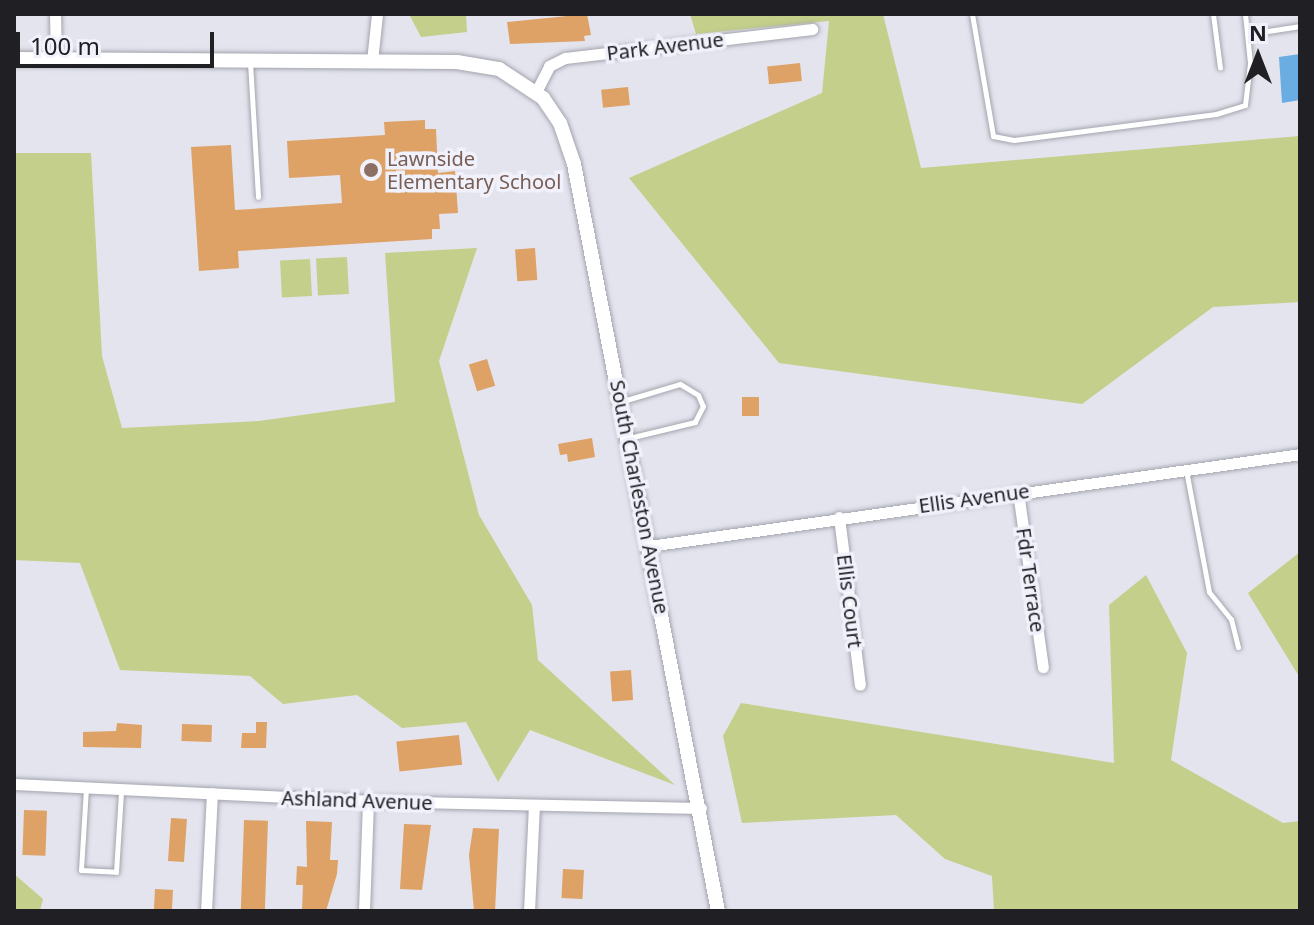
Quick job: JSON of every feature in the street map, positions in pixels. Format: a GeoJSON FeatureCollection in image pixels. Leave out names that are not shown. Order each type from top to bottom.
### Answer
{"type":"FeatureCollection","features":[{"type":"Feature","properties":{"kind":"street"},"geometry":{"type":"LineString","coordinates":[[55,14],[56,59]]}},
{"type":"Feature","properties":{"kind":"street"},"geometry":{"type":"LineString","coordinates":[[372,61],[377,14]]}},
{"type":"Feature","properties":{"kind":"street","name":"Park Avenue"},"geometry":{"type":"LineString","coordinates":[[536,92],[549,66],[565,58],[812,29]]}},
{"type":"Feature","properties":{"kind":"street"},"geometry":{"type":"LineString","coordinates":[[14,59],[478,64],[536,92]]}},
{"type":"Feature","properties":{"kind":"street","name":"South Charleston Avenue"},"geometry":{"type":"LineString","coordinates":[[536,92],[560,123],[574,164],[701,808],[718,911]]}},
{"type":"Feature","properties":{"kind":"street","name":"Ellis Avenue"},"geometry":{"type":"LineString","coordinates":[[649,546],[1300,454]]}},
{"type":"Feature","properties":{"kind":"street","name":"Fdr Terrace"},"geometry":{"type":"LineString","coordinates":[[1018,492],[1043,667]]}},
{"type":"Feature","properties":{"kind":"street","name":"Ellis Court"},"geometry":{"type":"LineString","coordinates":[[839,517],[860,685]]}},
{"type":"Feature","properties":{"kind":"street","name":"Ashland Avenue"},"geometry":{"type":"LineString","coordinates":[[14,784],[368,801],[701,808]]}},
{"type":"Feature","properties":{"kind":"street"},"geometry":{"type":"LineString","coordinates":[[206,911],[212,793]]}},
{"type":"Feature","properties":{"kind":"street"},"geometry":{"type":"LineString","coordinates":[[364,911],[368,801]]}},
{"type":"Feature","properties":{"kind":"street"},"geometry":{"type":"LineString","coordinates":[[529,911],[534,806]]}},
{"type":"Feature","properties":{"kind":"lane"},"geometry":{"type":"LineString","coordinates":[[972,14],[993,136],[1014,140],[1216,114],[1245,105],[1248,34],[1245,14]]}},
{"type":"Feature","properties":{"kind":"lane"},"geometry":{"type":"LineString","coordinates":[[1213,14],[1220,68]]}},
{"type":"Feature","properties":{"kind":"lane"},"geometry":{"type":"LineString","coordinates":[[1248,34],[1300,26]]}},
{"type":"Feature","properties":{"kind":"lane"},"geometry":{"type":"LineString","coordinates":[[250,61],[258,197]]}},
{"type":"Feature","properties":{"kind":"lane"},"geometry":{"type":"LineString","coordinates":[[622,401],[680,384],[698,395],[703,406],[695,422],[629,438]]}},
{"type":"Feature","properties":{"kind":"lane"},"geometry":{"type":"LineString","coordinates":[[1186,469],[1209,592],[1231,619],[1238,647]]}},
{"type":"Feature","properties":{"kind":"lane"},"geometry":{"type":"LineString","coordinates":[[86,787],[81,870],[116,872],[121,789]]}},
{"type":"Feature","properties":{"kind":"green space"},"geometry":{"type":"Polygon","coordinates":[[[409,14],[466,14],[467,32],[421,37],[409,14]]]}},
{"type":"Feature","properties":{"kind":"green space"},"geometry":{"type":"Polygon","coordinates":[[[690,14],[883,14],[921,168],[1300,136],[1300,302],[1213,307],[1082,404],[779,363],[629,178],[822,93],[829,21],[696,34],[690,14]]]}},
{"type":"Feature","properties":{"kind":"green space"},"geometry":{"type":"Polygon","coordinates":[[[14,153],[91,153],[102,356],[122,428],[259,421],[395,402],[385,253],[477,248],[439,361],[479,515],[532,605],[538,660],[675,785],[530,730],[498,782],[466,722],[402,728],[357,695],[283,704],[250,676],[120,670],[80,563],[14,560],[14,153]]]}},
{"type":"Feature","properties":{"kind":"green space"},"geometry":{"type":"Polygon","coordinates":[[[347,257],[349,294],[318,296],[316,259],[347,257]]]}},
{"type":"Feature","properties":{"kind":"green space"},"geometry":{"type":"Polygon","coordinates":[[[310,259],[312,296],[282,298],[280,261],[310,259]]]}},
{"type":"Feature","properties":{"kind":"green space"},"geometry":{"type":"Polygon","coordinates":[[[1300,552],[1300,678],[1248,593],[1300,552]]]}},
{"type":"Feature","properties":{"kind":"green space"},"geometry":{"type":"Polygon","coordinates":[[[1146,575],[1187,653],[1171,760],[1283,823],[1300,821],[1300,911],[994,911],[992,876],[945,859],[896,815],[742,823],[723,736],[741,703],[1114,763],[1109,605],[1146,575]]]}},
{"type":"Feature","properties":{"kind":"green space"},"geometry":{"type":"Polygon","coordinates":[[[14,874],[43,899],[40,911],[14,911],[14,874]]]}},
{"type":"Feature","properties":{"kind":"water"},"geometry":{"type":"Polygon","coordinates":[[[1300,54],[1300,100],[1282,103],[1279,57],[1300,54]]]}},
{"type":"Feature","properties":{"kind":"building"},"geometry":{"type":"Polygon","coordinates":[[[587,14],[591,35],[584,36],[585,41],[510,44],[507,22],[587,14]]]}},
{"type":"Feature","properties":{"kind":"building"},"geometry":{"type":"Polygon","coordinates":[[[800,63],[802,81],[769,84],[767,66],[800,63]]]}},
{"type":"Feature","properties":{"kind":"building"},"geometry":{"type":"Polygon","coordinates":[[[628,87],[630,105],[603,108],[601,90],[628,87]]]}},
{"type":"Feature","properties":{"kind":"building"},"geometry":{"type":"Polygon","coordinates":[[[425,120],[425,129],[436,129],[438,173],[455,171],[458,213],[439,214],[440,229],[432,229],[432,239],[238,251],[239,268],[199,271],[191,147],[231,145],[235,210],[342,203],[340,175],[289,178],[287,141],[385,135],[384,122],[425,120]]]}},
{"type":"Feature","properties":{"kind":"building"},"geometry":{"type":"Polygon","coordinates":[[[535,248],[537,280],[517,281],[515,249],[535,248]]]}},
{"type":"Feature","properties":{"kind":"building"},"geometry":{"type":"Polygon","coordinates":[[[487,359],[495,386],[477,391],[469,365],[487,359]]]}},
{"type":"Feature","properties":{"kind":"building"},"geometry":{"type":"Polygon","coordinates":[[[742,397],[759,397],[759,416],[742,416],[742,397]]]}},
{"type":"Feature","properties":{"kind":"building"},"geometry":{"type":"Polygon","coordinates":[[[592,438],[595,457],[568,462],[567,454],[560,455],[558,444],[592,438]]]}},
{"type":"Feature","properties":{"kind":"building"},"geometry":{"type":"Polygon","coordinates":[[[631,670],[633,700],[612,701],[610,671],[631,670]]]}},
{"type":"Feature","properties":{"kind":"building"},"geometry":{"type":"Polygon","coordinates":[[[256,722],[267,722],[266,748],[241,748],[242,733],[256,733],[256,722]]]}},
{"type":"Feature","properties":{"kind":"building"},"geometry":{"type":"Polygon","coordinates":[[[117,723],[142,725],[141,748],[83,747],[83,732],[116,731],[117,723]]]}},
{"type":"Feature","properties":{"kind":"building"},"geometry":{"type":"Polygon","coordinates":[[[182,724],[212,725],[211,742],[181,741],[182,724]]]}},
{"type":"Feature","properties":{"kind":"building"},"geometry":{"type":"Polygon","coordinates":[[[459,735],[462,765],[399,771],[396,742],[459,735]]]}},
{"type":"Feature","properties":{"kind":"building"},"geometry":{"type":"Polygon","coordinates":[[[24,810],[47,811],[45,856],[22,855],[24,810]]]}},
{"type":"Feature","properties":{"kind":"building"},"geometry":{"type":"Polygon","coordinates":[[[171,818],[187,819],[184,862],[168,861],[171,818]]]}},
{"type":"Feature","properties":{"kind":"building"},"geometry":{"type":"Polygon","coordinates":[[[244,820],[268,821],[265,911],[241,911],[244,820]]]}},
{"type":"Feature","properties":{"kind":"building"},"geometry":{"type":"Polygon","coordinates":[[[306,821],[332,822],[330,860],[338,860],[326,911],[302,911],[303,885],[296,885],[297,866],[307,867],[306,821]]]}},
{"type":"Feature","properties":{"kind":"building"},"geometry":{"type":"Polygon","coordinates":[[[404,824],[431,825],[422,890],[400,889],[404,824]]]}},
{"type":"Feature","properties":{"kind":"building"},"geometry":{"type":"Polygon","coordinates":[[[473,828],[499,829],[495,911],[474,911],[469,855],[473,828]]]}},
{"type":"Feature","properties":{"kind":"building"},"geometry":{"type":"Polygon","coordinates":[[[563,869],[584,870],[582,899],[561,898],[563,869]]]}},
{"type":"Feature","properties":{"kind":"building"},"geometry":{"type":"Polygon","coordinates":[[[155,889],[173,890],[172,911],[154,911],[155,889]]]}},
{"type":"Feature","properties":{"kind":"place","name":"Lawnside Elementary School"},"geometry":{"type":"Point","coordinates":[371,170]}}]}
